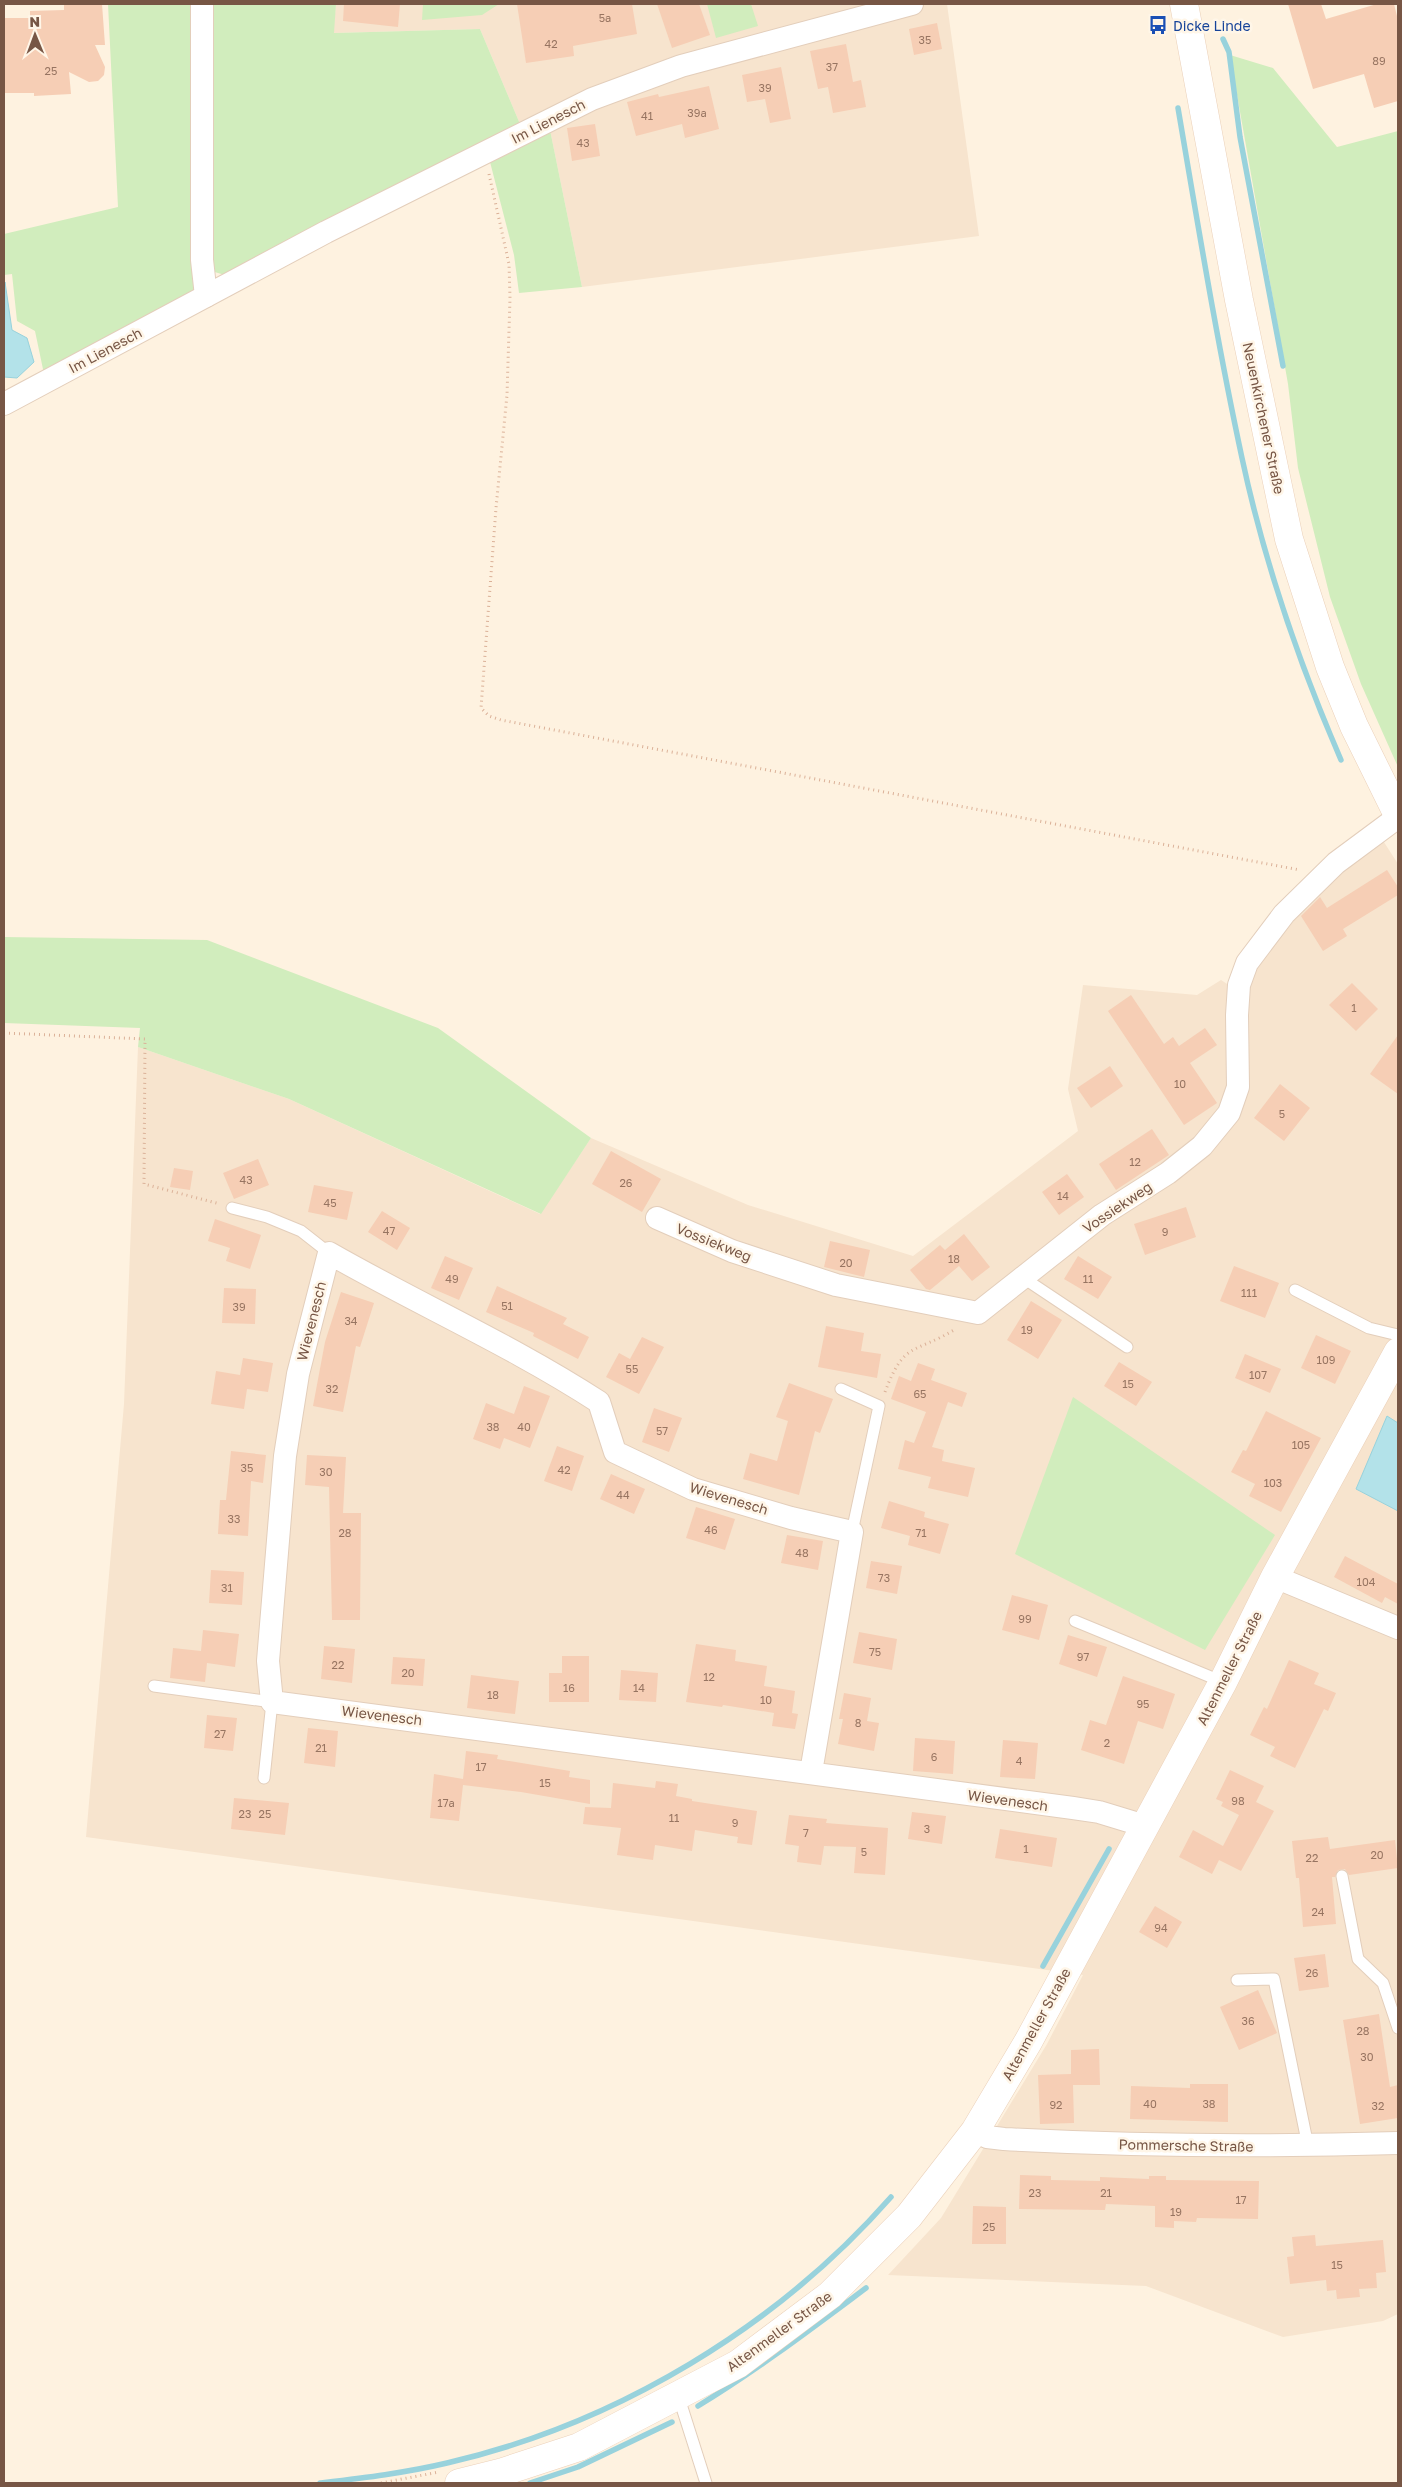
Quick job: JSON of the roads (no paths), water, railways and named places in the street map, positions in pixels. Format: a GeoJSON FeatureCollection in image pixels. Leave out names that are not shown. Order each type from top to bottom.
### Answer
{"type":"FeatureCollection","features":[{"type":"Feature","properties":{"kind":"street"},"geometry":{"type":"LineString","coordinates":[[202,4],[202,260],[206,296]]}},
{"type":"Feature","properties":{"kind":"street","name":"Im Lienesch"},"geometry":{"type":"LineString","coordinates":[[4,404],[326,232],[592,99],[681,66],[912,4]]}},
{"type":"Feature","properties":{"kind":"street","name":"Neuenkirchener Straße"},"geometry":{"type":"LineString","coordinates":[[1184,4],[1239,300],[1290,539],[1330,667],[1354,726],[1397,812]]}},
{"type":"Feature","properties":{"kind":"street","name":"Vossiekweg"},"geometry":{"type":"LineString","coordinates":[[657,1218],[732,1251],[836,1285],[978,1314],[1102,1215],[1168,1173],[1202,1146],[1228,1113],[1238,1087],[1237,1015],[1239,985],[1247,963],[1284,914],[1336,863],[1397,812]]}},
{"type":"Feature","properties":{"kind":"street","name":"Wievenesch"},"geometry":{"type":"LineString","coordinates":[[852,1532],[791,1518],[693,1489],[615,1452],[599,1402],[531,1360],[374,1279],[329,1253],[298,1374],[285,1456],[268,1661],[272,1702],[811,1772],[1099,1812],[1145,1826]]}},
{"type":"Feature","properties":{"kind":"street","name":"Altenmeller Straße"},"geometry":{"type":"LineString","coordinates":[[451,2477],[503,2472],[579,2447],[738,2364],[830,2294],[898,2230],[975,2131],[1028,2042],[1223,1682],[1275,1577],[1398,1352]]}},
{"type":"Feature","properties":{"kind":"street"},"geometry":{"type":"LineString","coordinates":[[811,1772],[852,1532]]}},
{"type":"Feature","properties":{"kind":"street"},"geometry":{"type":"LineString","coordinates":[[1275,1577],[1398,1628]]}},
{"type":"Feature","properties":{"kind":"street","name":"Pommersche Straße"},"geometry":{"type":"LineString","coordinates":[[975,2131],[987,2137],[1168,2146],[1308,2146],[1398,2143]]}},
{"type":"Feature","properties":{"kind":"lane"},"geometry":{"type":"LineString","coordinates":[[232,1208],[267,1217],[301,1231],[329,1253]]}},
{"type":"Feature","properties":{"kind":"lane"},"geometry":{"type":"LineString","coordinates":[[1022,1277],[1127,1348]]}},
{"type":"Feature","properties":{"kind":"lane"},"geometry":{"type":"LineString","coordinates":[[1295,1290],[1369,1328],[1398,1336]]}},
{"type":"Feature","properties":{"kind":"lane"},"geometry":{"type":"LineString","coordinates":[[841,1389],[879,1406],[852,1532]]}},
{"type":"Feature","properties":{"kind":"lane"},"geometry":{"type":"LineString","coordinates":[[1075,1621],[1223,1682]]}},
{"type":"Feature","properties":{"kind":"lane"},"geometry":{"type":"LineString","coordinates":[[154,1686],[272,1702],[264,1778]]}},
{"type":"Feature","properties":{"kind":"lane"},"geometry":{"type":"LineString","coordinates":[[1342,1876],[1358,1959],[1383,1983],[1398,2028]]}},
{"type":"Feature","properties":{"kind":"lane"},"geometry":{"type":"LineString","coordinates":[[1238,1980],[1274,1979],[1308,2146]]}},
{"type":"Feature","properties":{"kind":"lane"},"geometry":{"type":"LineString","coordinates":[[678,2395],[706,2483]]}},
{"type":"Feature","properties":{"kind":"water"},"geometry":{"type":"Polygon","coordinates":[[[5,282],[12,330],[27,338],[34,362],[17,378],[4,377],[5,282]]]}},
{"type":"Feature","properties":{"kind":"water"},"geometry":{"type":"Polygon","coordinates":[[[1387,1416],[1398,1423],[1398,1511],[1356,1489],[1387,1416]]]}},
{"type":"Feature","properties":{"kind":"waterway"},"geometry":{"type":"LineString","coordinates":[[1223,39],[1229,52],[1240,137],[1283,366]]}},
{"type":"Feature","properties":{"kind":"waterway"},"geometry":{"type":"LineString","coordinates":[[1178,108],[1216,327],[1251,497],[1272,573],[1297,649],[1341,760]]}},
{"type":"Feature","properties":{"kind":"waterway"},"geometry":{"type":"LineString","coordinates":[[1043,1966],[1109,1849]]}},
{"type":"Feature","properties":{"kind":"waterway"},"geometry":{"type":"LineString","coordinates":[[320,2483],[415,2470],[510,2446],[572,2423],[632,2396],[690,2364],[745,2328],[797,2288],[846,2244],[891,2197]]}},
{"type":"Feature","properties":{"kind":"waterway"},"geometry":{"type":"LineString","coordinates":[[698,2406],[763,2364],[866,2288]]}},
{"type":"Feature","properties":{"kind":"waterway"},"geometry":{"type":"LineString","coordinates":[[530,2483],[578,2467],[672,2422]]}},
{"type":"Feature","properties":{"kind":"place","name":"Dicke Linde"},"geometry":{"type":"Point","coordinates":[1158,25]}}]}
